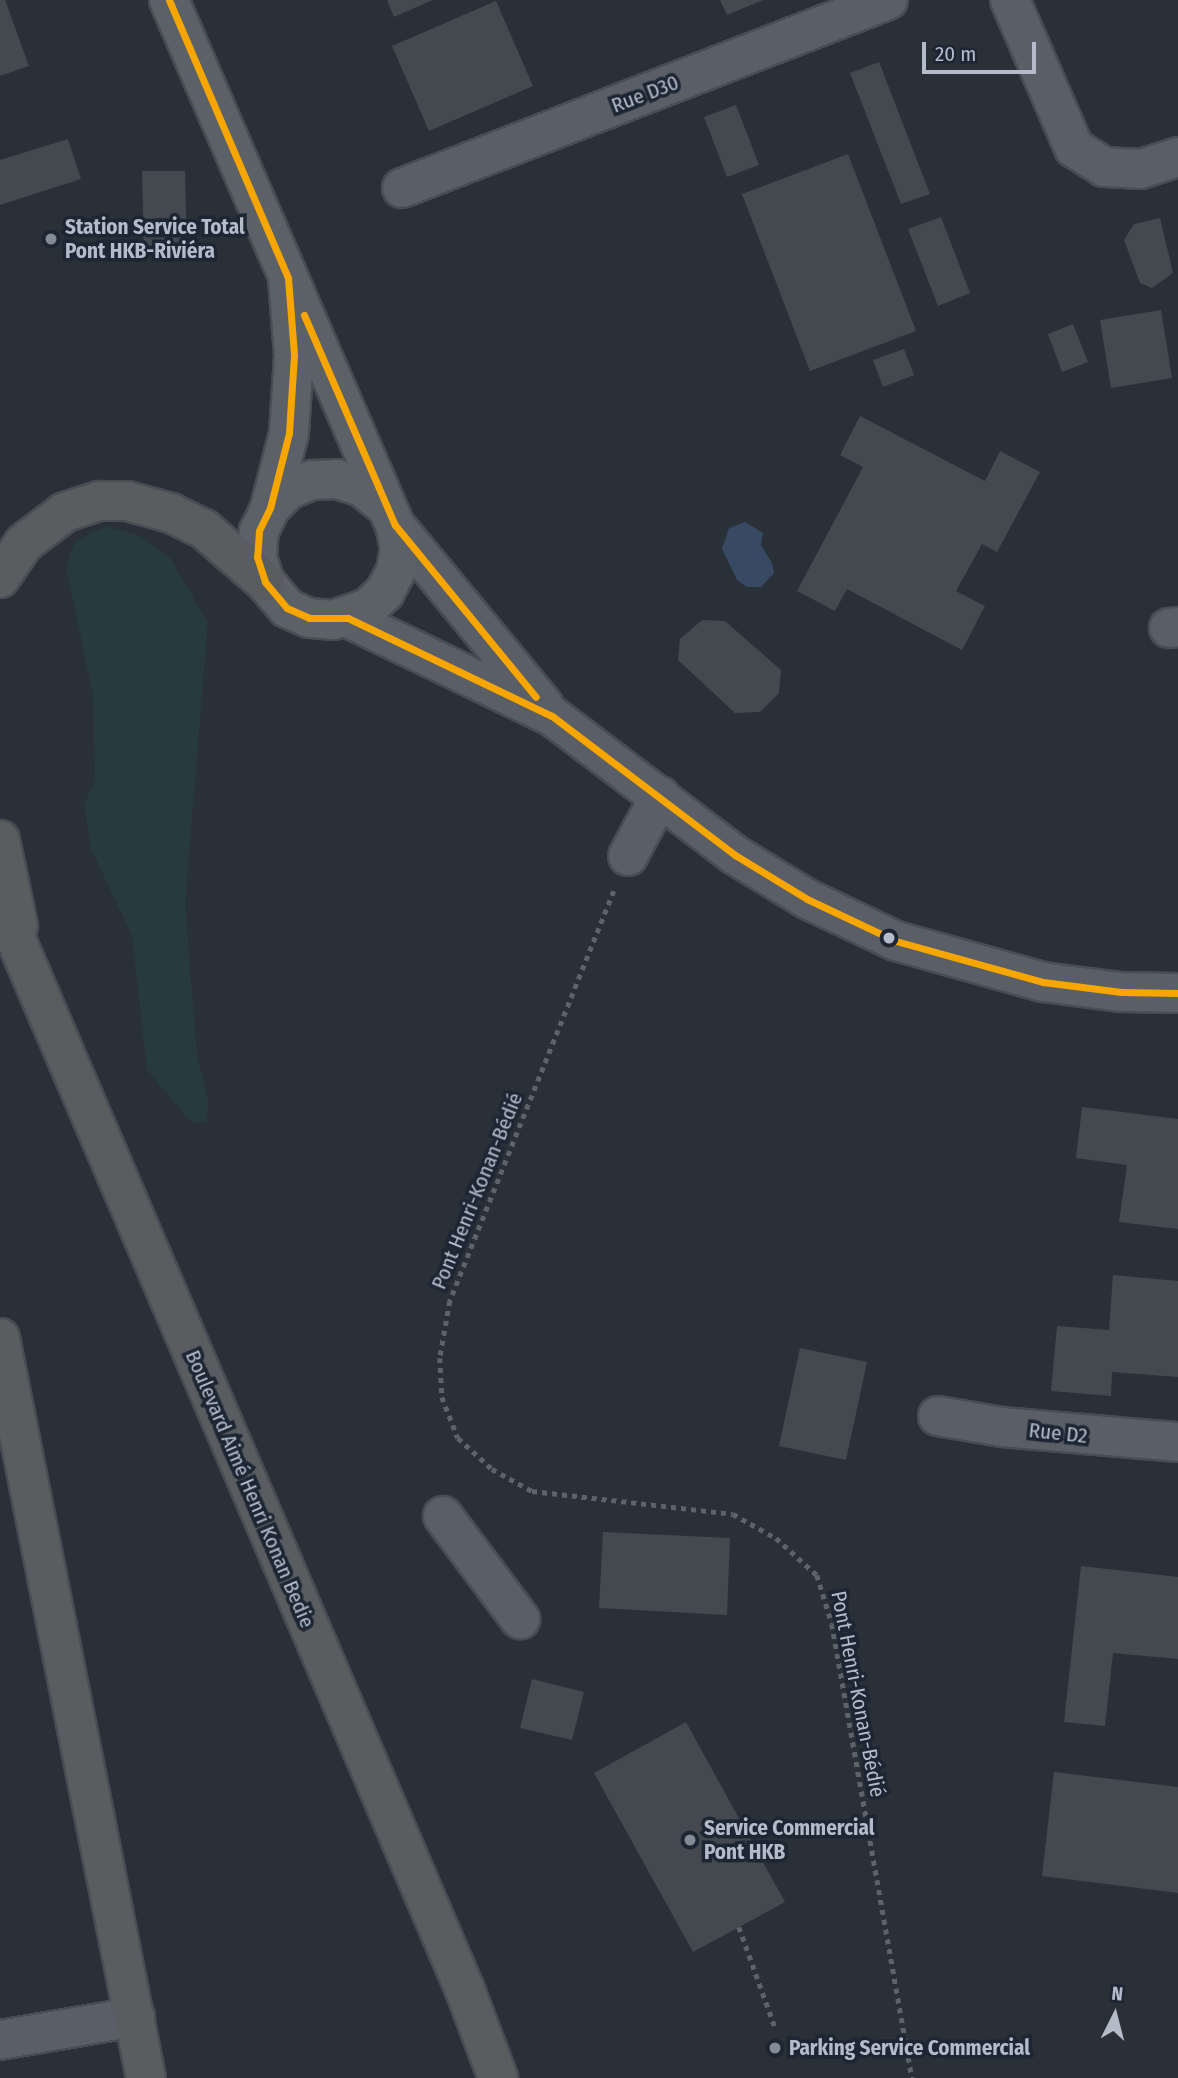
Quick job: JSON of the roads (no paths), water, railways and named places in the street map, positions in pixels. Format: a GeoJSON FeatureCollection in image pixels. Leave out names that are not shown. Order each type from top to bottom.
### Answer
{"type":"FeatureCollection","features":[{"type":"Feature","properties":{"kind":"highway"},"geometry":{"type":"LineString","coordinates":[[0,578],[24,543],[65,512],[99,501],[127,501],[171,513],[204,529],[265,582]]}},
{"type":"Feature","properties":{"kind":"highway"},"geometry":{"type":"LineString","coordinates":[[0,840],[28,969]]}},
{"type":"Feature","properties":{"kind":"highway","name":"Boulevard Aimé Henri Konan Bedie"},"geometry":{"type":"LineString","coordinates":[[0,902],[464,1990],[498,2078]]}},
{"type":"Feature","properties":{"kind":"highway"},"geometry":{"type":"LineString","coordinates":[[0,1338],[146,2078]]}},
{"type":"Feature","properties":{"kind":"main road"},"geometry":{"type":"LineString","coordinates":[[169,0],[288,278],[388,514],[400,548],[396,571],[385,592],[368,608],[348,618],[309,618],[287,608],[265,582],[257,557],[259,531],[270,508],[289,433],[293,393],[288,278]]}},
{"type":"Feature","properties":{"kind":"main road"},"geometry":{"type":"LineString","coordinates":[[270,508],[288,491],[312,480],[337,479],[362,487],[388,514]]}},
{"type":"Feature","properties":{"kind":"street","name":"Rue D30"},"geometry":{"type":"LineString","coordinates":[[402,188],[888,0]]}},
{"type":"Feature","properties":{"kind":"street"},"geometry":{"type":"LineString","coordinates":[[1010,0],[1074,148],[1104,167],[1141,169],[1178,157]]}},
{"type":"Feature","properties":{"kind":"street"},"geometry":{"type":"LineString","coordinates":[[388,514],[552,716]]}},
{"type":"Feature","properties":{"kind":"street"},"geometry":{"type":"LineString","coordinates":[[348,618],[552,716],[735,855],[807,898],[896,941],[1043,982],[1121,992],[1178,993]]}},
{"type":"Feature","properties":{"kind":"street"},"geometry":{"type":"LineString","coordinates":[[628,856],[660,796]]}},
{"type":"Feature","properties":{"kind":"street","name":"Rue D2"},"geometry":{"type":"LineString","coordinates":[[938,1416],[1028,1430],[1178,1442]]}},
{"type":"Feature","properties":{"kind":"street"},"geometry":{"type":"LineString","coordinates":[[443,1516],[520,1619]]}},
{"type":"Feature","properties":{"kind":"street"},"geometry":{"type":"LineString","coordinates":[[0,2040],[135,2017]]}},
{"type":"Feature","properties":{"kind":"water"},"geometry":{"type":"Polygon","coordinates":[[[745,522],[763,533],[761,545],[772,563],[774,573],[761,587],[747,587],[737,580],[722,549],[729,528],[745,522]]]}},
{"type":"Feature","properties":{"kind":"place","name":"Station Service Total Pont HKB-Riviéra"},"geometry":{"type":"Point","coordinates":[51,239]}},
{"type":"Feature","properties":{"kind":"place","name":"Service Commercial Pont HKB"},"geometry":{"type":"Point","coordinates":[690,1840]}},
{"type":"Feature","properties":{"kind":"place","name":"Parking Service Commercial"},"geometry":{"type":"Point","coordinates":[775,2048]}}]}
